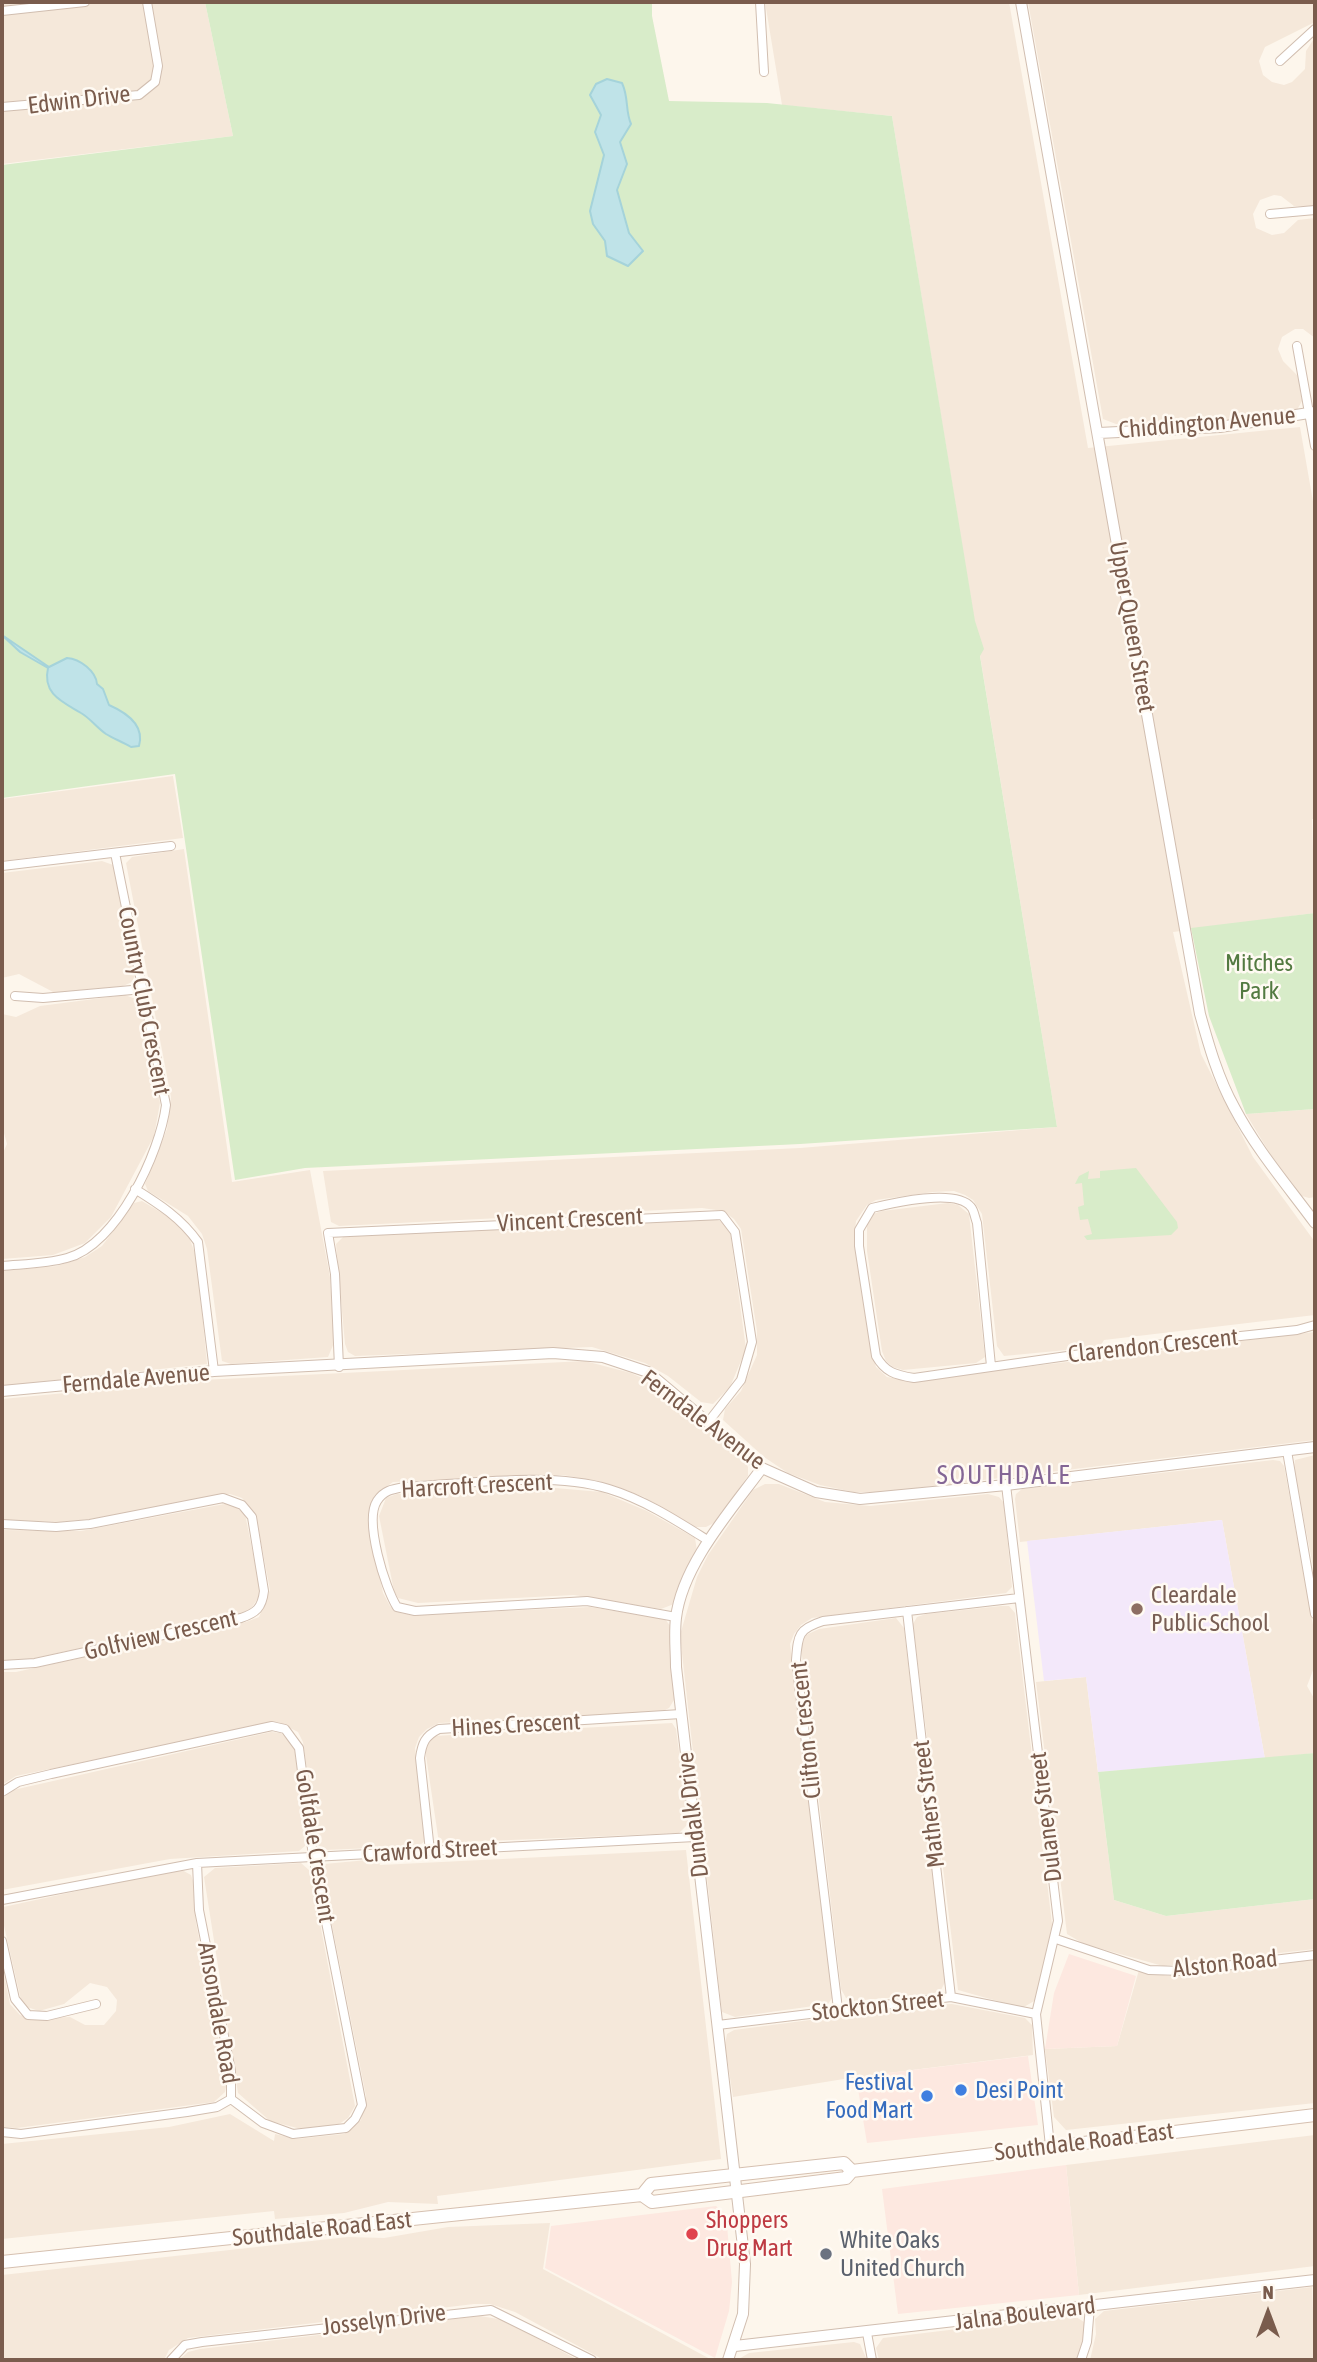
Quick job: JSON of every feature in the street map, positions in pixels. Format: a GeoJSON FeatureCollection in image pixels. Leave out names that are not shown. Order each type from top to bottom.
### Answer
{"type":"FeatureCollection","features":[{"type":"Feature","properties":{"kind":"main road","name":"Southdale Road East"},"geometry":{"type":"LineString","coordinates":[[2,2262],[642,2195],[652,2202],[738,2184],[846,2178],[852,2171],[1315,2115]]}},
{"type":"Feature","properties":{"kind":"street"},"geometry":{"type":"LineString","coordinates":[[2,11],[85,2]]}},
{"type":"Feature","properties":{"kind":"street","name":"Edwin Drive"},"geometry":{"type":"LineString","coordinates":[[2,107],[139,95],[155,82],[158,66],[147,2]]}},
{"type":"Feature","properties":{"kind":"street"},"geometry":{"type":"LineString","coordinates":[[760,2],[764,72]]}},
{"type":"Feature","properties":{"kind":"street","name":"Upper Queen Street"},"geometry":{"type":"LineString","coordinates":[[1021,2],[1100,433],[1200,1014],[1214,1062],[1233,1106],[1279,1178],[1313,1215]]}},
{"type":"Feature","properties":{"kind":"street"},"geometry":{"type":"LineString","coordinates":[[1280,61],[1315,29]]}},
{"type":"Feature","properties":{"kind":"street"},"geometry":{"type":"LineString","coordinates":[[1270,214],[1315,210]]}},
{"type":"Feature","properties":{"kind":"street"},"geometry":{"type":"LineString","coordinates":[[1297,345],[1312,413],[1315,446]]}},
{"type":"Feature","properties":{"kind":"street","name":"Chiddington Avenue"},"geometry":{"type":"LineString","coordinates":[[1100,433],[1220,427],[1312,413]]}},
{"type":"Feature","properties":{"kind":"street"},"geometry":{"type":"LineString","coordinates":[[2,866],[171,846]]}},
{"type":"Feature","properties":{"kind":"street","name":"Country Club Crescent"},"geometry":{"type":"LineString","coordinates":[[2,1266],[68,1258],[95,1243],[115,1222],[135,1189],[164,1122],[166,1105],[115,853]]}},
{"type":"Feature","properties":{"kind":"street"},"geometry":{"type":"LineString","coordinates":[[15,996],[43,998],[142,989]]}},
{"type":"Feature","properties":{"kind":"street"},"geometry":{"type":"LineString","coordinates":[[135,1189],[169,1210],[187,1226],[198,1242],[214,1371]]}},
{"type":"Feature","properties":{"kind":"street","name":"Clarendon Crescent"},"geometry":{"type":"LineString","coordinates":[[991,1366],[972,1207],[961,1199],[944,1197],[872,1208],[859,1230],[859,1246],[876,1356],[883,1368],[897,1375],[914,1378],[991,1366],[1297,1330],[1315,1325]]}},
{"type":"Feature","properties":{"kind":"street","name":"Vincent Crescent"},"geometry":{"type":"LineString","coordinates":[[339,1367],[335,1274],[328,1233],[722,1215],[735,1232],[752,1342],[741,1380],[709,1420]]}},
{"type":"Feature","properties":{"kind":"street","name":"Ferndale Avenue"},"geometry":{"type":"LineString","coordinates":[[2,1391],[214,1371],[339,1367],[553,1353],[603,1357],[649,1372],[709,1420],[762,1468],[816,1492],[860,1499],[1006,1485],[1315,1447]]}},
{"type":"Feature","properties":{"kind":"street"},"geometry":{"type":"LineString","coordinates":[[1287,1451],[1315,1614]]}},
{"type":"Feature","properties":{"kind":"street","name":"Dundalk Drive"},"geometry":{"type":"LineString","coordinates":[[738,2184],[681,1714],[676,1667],[676,1616],[688,1582],[709,1541],[762,1468]]}},
{"type":"Feature","properties":{"kind":"street","name":"Harcroft Crescent"},"geometry":{"type":"LineString","coordinates":[[676,1616],[587,1601],[415,1611],[397,1607],[388,1593],[372,1522],[375,1503],[386,1491],[405,1487],[555,1481],[582,1483],[639,1500],[709,1541]]}},
{"type":"Feature","properties":{"kind":"street","name":"Dulaney Street"},"geometry":{"type":"LineString","coordinates":[[1006,1485],[1058,1921],[1036,2014],[1050,2146]]}},
{"type":"Feature","properties":{"kind":"street","name":"Golfview Crescent"},"geometry":{"type":"LineString","coordinates":[[2,1524],[56,1527],[90,1524],[223,1498],[242,1505],[252,1517],[264,1591],[262,1604],[255,1613],[241,1618],[36,1662],[2,1665]]}},
{"type":"Feature","properties":{"kind":"street","name":"Clifton Crescent"},"geometry":{"type":"LineString","coordinates":[[838,2008],[796,1660],[797,1640],[806,1627],[823,1621],[1019,1598]]}},
{"type":"Feature","properties":{"kind":"street","name":"Mathers Street"},"geometry":{"type":"LineString","coordinates":[[907,1611],[951,1997]]}},
{"type":"Feature","properties":{"kind":"street","name":"Hines Crescent"},"geometry":{"type":"LineString","coordinates":[[430,1851],[420,1758],[422,1744],[428,1734],[439,1729],[464,1727],[681,1714]]}},
{"type":"Feature","properties":{"kind":"street","name":"Golfdale Crescent"},"geometry":{"type":"LineString","coordinates":[[2,1792],[18,1782],[51,1774],[272,1726],[285,1729],[299,1748],[313,1856],[362,2105],[355,2119],[346,2128],[293,2134],[263,2123],[231,2099]]}},
{"type":"Feature","properties":{"kind":"street","name":"Crawford Street"},"geometry":{"type":"LineString","coordinates":[[2,1900],[197,1863],[695,1837]]}},
{"type":"Feature","properties":{"kind":"street","name":"Ansondale Road"},"geometry":{"type":"LineString","coordinates":[[2,2132],[21,2134],[187,2112],[217,2107],[231,2099],[231,2071],[199,1910],[197,1863]]}},
{"type":"Feature","properties":{"kind":"street","name":"Alston Road"},"geometry":{"type":"LineString","coordinates":[[1055,1939],[1149,1970],[1182,1971],[1315,1955]]}},
{"type":"Feature","properties":{"kind":"street"},"geometry":{"type":"LineString","coordinates":[[2,1941],[15,1999],[28,2015],[47,2016],[96,2004]]}},
{"type":"Feature","properties":{"kind":"street","name":"Stockton Street"},"geometry":{"type":"LineString","coordinates":[[718,2025],[838,2008],[951,1997],[1036,2014]]}},
{"type":"Feature","properties":{"kind":"street"},"geometry":{"type":"LineString","coordinates":[[728,2360],[735,2346],[743,2314],[746,2264],[738,2184]]}},
{"type":"Feature","properties":{"kind":"street","name":"Jalna Boulevard"},"geometry":{"type":"LineString","coordinates":[[735,2346],[1315,2280]]}},
{"type":"Feature","properties":{"kind":"street"},"geometry":{"type":"LineString","coordinates":[[1081,2360],[1087,2342],[1090,2306]]}},
{"type":"Feature","properties":{"kind":"street","name":"Josselyn Drive"},"geometry":{"type":"LineString","coordinates":[[171,2360],[185,2345],[471,2310],[491,2310],[509,2317],[592,2360]]}},
{"type":"Feature","properties":{"kind":"street"},"geometry":{"type":"LineString","coordinates":[[867,2333],[872,2360]]}},
{"type":"Feature","properties":{"kind":"shaded area"},"geometry":{"type":"Polygon","coordinates":[[[2,2],[205,2],[233,136],[2,164],[2,2]]]}},
{"type":"Feature","properties":{"kind":"shaded area"},"geometry":{"type":"Polygon","coordinates":[[[765,2],[1009,2],[1088,448],[1300,427],[1315,513],[1315,819],[1312,819],[1315,913],[1173,932],[1201,1054],[1253,1157],[1315,1242],[1315,1315],[1104,1340],[1101,1345],[1088,1348],[1004,1356],[997,1346],[982,1214],[973,1200],[965,1195],[954,1191],[933,1192],[876,1200],[867,1205],[856,1221],[854,1241],[876,1367],[887,1377],[910,1381],[1315,1332],[1315,1440],[884,1492],[853,1492],[820,1485],[788,1473],[764,1457],[723,1420],[725,1409],[741,1391],[757,1355],[757,1331],[741,1229],[734,1219],[723,1211],[702,1208],[339,1226],[331,1222],[323,1171],[800,1148],[1057,1127],[892,116],[782,105],[765,2]]]}},
{"type":"Feature","properties":{"kind":"shaded area"},"geometry":{"type":"Polygon","coordinates":[[[1028,2],[1315,2],[1315,22],[1265,47],[1259,61],[1263,75],[1272,82],[1284,85],[1292,82],[1305,69],[1306,51],[1315,37],[1315,207],[1294,206],[1281,196],[1274,195],[1260,200],[1253,214],[1256,228],[1272,235],[1284,233],[1298,220],[1315,218],[1315,338],[1303,329],[1295,329],[1282,337],[1278,349],[1283,361],[1298,376],[1302,401],[1297,410],[1232,421],[1116,424],[1103,419],[1028,2]]]}},
{"type":"Feature","properties":{"kind":"shaded area"},"geometry":{"type":"Polygon","coordinates":[[[173,776],[183,838],[2,861],[2,799],[173,776]]]}},
{"type":"Feature","properties":{"kind":"shaded area"},"geometry":{"type":"Polygon","coordinates":[[[184,849],[232,1182],[310,1170],[330,1277],[334,1343],[328,1357],[231,1364],[222,1361],[207,1249],[202,1234],[188,1216],[148,1191],[145,1184],[167,1129],[171,1097],[126,863],[132,857],[184,849]]]}},
{"type":"Feature","properties":{"kind":"shaded area"},"geometry":{"type":"Polygon","coordinates":[[[102,861],[113,865],[135,975],[132,982],[123,986],[55,993],[19,974],[2,978],[2,873],[102,861]]]}},
{"type":"Feature","properties":{"kind":"shaded area"},"geometry":{"type":"Polygon","coordinates":[[[125,995],[141,1001],[160,1103],[154,1136],[111,1217],[85,1243],[53,1255],[2,1259],[2,1155],[7,1144],[2,1126],[2,1014],[16,1017],[40,1006],[125,995]]]}},
{"type":"Feature","properties":{"kind":"shaded area"},"geometry":{"type":"Polygon","coordinates":[[[1315,1109],[1315,1197],[1309,1198],[1302,1196],[1277,1165],[1246,1114],[1315,1109]]]}},
{"type":"Feature","properties":{"kind":"shaded area"},"geometry":{"type":"Polygon","coordinates":[[[142,1201],[172,1219],[188,1234],[197,1259],[207,1364],[2,1386],[2,1271],[57,1266],[85,1257],[102,1246],[134,1203],[142,1201]]]}},
{"type":"Feature","properties":{"kind":"shaded area"},"geometry":{"type":"Polygon","coordinates":[[[948,1203],[958,1205],[969,1214],[985,1357],[976,1363],[903,1370],[893,1367],[886,1361],[882,1351],[867,1251],[867,1224],[870,1215],[882,1211],[948,1203]]]}},
{"type":"Feature","properties":{"kind":"shaded area"},"geometry":{"type":"Polygon","coordinates":[[[712,1218],[725,1223],[730,1231],[746,1349],[730,1387],[713,1404],[701,1402],[668,1376],[645,1363],[592,1347],[355,1356],[348,1352],[345,1344],[336,1244],[345,1235],[712,1218]]]}},
{"type":"Feature","properties":{"kind":"shaded area"},"geometry":{"type":"Polygon","coordinates":[[[585,1361],[631,1373],[651,1382],[744,1459],[748,1476],[716,1522],[706,1527],[694,1527],[644,1497],[598,1481],[563,1475],[393,1482],[375,1495],[368,1519],[383,1593],[390,1606],[401,1613],[414,1615],[590,1607],[665,1619],[671,1627],[674,1700],[669,1708],[659,1713],[439,1723],[427,1729],[419,1737],[415,1748],[425,1826],[424,1842],[418,1846],[325,1850],[318,1845],[303,1742],[298,1732],[278,1722],[16,1776],[2,1785],[2,1672],[16,1672],[246,1622],[259,1617],[270,1590],[256,1516],[242,1498],[230,1494],[91,1519],[60,1522],[2,1520],[2,1399],[202,1380],[585,1361]]]}},
{"type":"Feature","properties":{"kind":"shaded area"},"geometry":{"type":"Polygon","coordinates":[[[1315,1455],[1315,1577],[1294,1468],[1295,1460],[1315,1455]]]}},
{"type":"Feature","properties":{"kind":"shaded area"},"geometry":{"type":"Polygon","coordinates":[[[1280,1461],[1284,1466],[1315,1636],[1315,1665],[1307,1686],[1315,1700],[1315,1753],[1265,1759],[1222,1520],[1020,1542],[1015,1499],[1022,1489],[1280,1461]]]}},
{"type":"Feature","properties":{"kind":"shaded area"},"geometry":{"type":"Polygon","coordinates":[[[765,1484],[779,1484],[825,1502],[870,1506],[988,1494],[999,1497],[1004,1503],[1012,1587],[1006,1593],[812,1618],[794,1634],[790,1644],[833,1997],[828,2004],[735,2017],[722,2012],[680,1635],[697,1577],[708,1555],[753,1490],[765,1484]]]}},
{"type":"Feature","properties":{"kind":"shaded area"},"geometry":{"type":"Polygon","coordinates":[[[543,1487],[602,1492],[647,1511],[695,1538],[697,1551],[674,1604],[661,1609],[574,1595],[418,1603],[398,1598],[394,1591],[379,1516],[386,1498],[397,1494],[543,1487]]]}},
{"type":"Feature","properties":{"kind":"shaded area"},"geometry":{"type":"Polygon","coordinates":[[[230,1503],[245,1514],[259,1583],[259,1597],[249,1611],[22,1661],[2,1661],[2,1530],[81,1531],[230,1503]]]}},
{"type":"Feature","properties":{"kind":"shaded area","name":"Cleardale Public School"},"geometry":{"type":"Polygon","coordinates":[[[1222,1520],[1265,1759],[1098,1772],[1086,1677],[1044,1681],[1027,1541],[1222,1520]]]}},
{"type":"Feature","properties":{"kind":"shaded area"},"geometry":{"type":"Polygon","coordinates":[[[1009,1606],[1015,1613],[1052,1924],[1051,1941],[1036,2000],[1022,2008],[958,1990],[913,1624],[917,1617],[926,1614],[1009,1606]]]}},
{"type":"Feature","properties":{"kind":"shaded area"},"geometry":{"type":"Polygon","coordinates":[[[896,1618],[904,1628],[945,1982],[941,1990],[932,1994],[853,2001],[846,1998],[841,1989],[801,1647],[806,1635],[819,1629],[896,1618]]]}},
{"type":"Feature","properties":{"kind":"shaded area"},"geometry":{"type":"Polygon","coordinates":[[[1086,1677],[1114,1900],[1166,1916],[1315,1899],[1315,1949],[1163,1966],[1084,1944],[1067,1934],[1036,1682],[1086,1677]]]}},
{"type":"Feature","properties":{"kind":"shaded area"},"geometry":{"type":"Polygon","coordinates":[[[672,1723],[676,1729],[688,1824],[679,1833],[439,1843],[425,1749],[434,1736],[672,1723]]]}},
{"type":"Feature","properties":{"kind":"shaded area"},"geometry":{"type":"Polygon","coordinates":[[[271,1732],[281,1733],[294,1747],[307,1836],[305,1846],[299,1851],[170,1859],[2,1890],[2,1799],[13,1790],[271,1732]]]}},
{"type":"Feature","properties":{"kind":"shaded area"},"geometry":{"type":"Polygon","coordinates":[[[686,1850],[721,2159],[437,2196],[438,2204],[388,2202],[344,2213],[275,2219],[274,2211],[2,2239],[2,2144],[169,2127],[230,2114],[274,2141],[275,2134],[296,2139],[344,2134],[361,2120],[366,2096],[321,1870],[324,1864],[378,1859],[380,1865],[686,1850]]]}},
{"type":"Feature","properties":{"kind":"shaded area"},"geometry":{"type":"Polygon","coordinates":[[[301,1863],[310,1871],[355,2106],[348,2118],[339,2124],[301,2129],[270,2121],[238,2093],[204,1877],[215,1868],[301,1863]]]}},
{"type":"Feature","properties":{"kind":"shaded area"},"geometry":{"type":"Polygon","coordinates":[[[180,1869],[191,1875],[193,1881],[196,1923],[227,2083],[225,2092],[214,2102],[17,2128],[2,2127],[2,1965],[10,2004],[20,2015],[30,2019],[70,2017],[85,2025],[104,2025],[116,2011],[117,2000],[107,1987],[90,1983],[64,2004],[39,2011],[27,2007],[21,2000],[2,1917],[3,1907],[180,1869]]]}},
{"type":"Feature","properties":{"kind":"shaded area"},"geometry":{"type":"Polygon","coordinates":[[[1069,1954],[1136,1976],[1117,2046],[1045,2049],[1054,1993],[1069,1954]]]}},
{"type":"Feature","properties":{"kind":"shaded area"},"geometry":{"type":"Polygon","coordinates":[[[1315,1958],[1315,2103],[1066,2130],[1054,2117],[1045,2049],[1117,2046],[1139,1970],[1168,1976],[1315,1958]]]}},
{"type":"Feature","properties":{"kind":"shaded area"},"geometry":{"type":"Polygon","coordinates":[[[952,2004],[1025,2018],[1032,2025],[1033,2055],[856,2077],[733,2097],[725,2045],[727,2034],[734,2030],[924,2005],[952,2004]]]}},
{"type":"Feature","properties":{"kind":"shaded area"},"geometry":{"type":"Polygon","coordinates":[[[1028,2056],[1038,2125],[867,2143],[856,2077],[1028,2056]]]}},
{"type":"Feature","properties":{"kind":"shaded area"},"geometry":{"type":"Polygon","coordinates":[[[1315,2135],[1315,2266],[1079,2295],[1066,2165],[1315,2135]]]}},
{"type":"Feature","properties":{"kind":"shaded area"},"geometry":{"type":"Polygon","coordinates":[[[1066,2165],[1079,2295],[898,2314],[882,2189],[1066,2165]]]}},
{"type":"Feature","properties":{"kind":"shaded area"},"geometry":{"type":"Polygon","coordinates":[[[716,2206],[726,2214],[732,2282],[729,2311],[715,2358],[545,2268],[551,2226],[716,2206]]]}},
{"type":"Feature","properties":{"kind":"shaded area"},"geometry":{"type":"Polygon","coordinates":[[[550,2223],[543,2269],[712,2360],[604,2360],[515,2312],[490,2304],[474,2304],[188,2338],[169,2350],[164,2360],[2,2360],[2,2275],[348,2237],[384,2238],[448,2227],[550,2223]]]}},
{"type":"Feature","properties":{"kind":"shaded area"},"geometry":{"type":"Polygon","coordinates":[[[1312,2287],[1315,2360],[1090,2360],[1096,2334],[1095,2319],[1104,2311],[1312,2287]]]}},
{"type":"Feature","properties":{"kind":"shaded area"},"geometry":{"type":"Polygon","coordinates":[[[1073,2315],[1084,2322],[1085,2333],[1077,2360],[879,2360],[876,2348],[883,2338],[1073,2315]]]}},
{"type":"Feature","properties":{"kind":"shaded area"},"geometry":{"type":"Polygon","coordinates":[[[480,2316],[504,2320],[578,2360],[179,2360],[188,2352],[200,2349],[480,2316]]]}},
{"type":"Feature","properties":{"kind":"shaded area"},"geometry":{"type":"Polygon","coordinates":[[[854,2342],[860,2344],[867,2360],[737,2360],[749,2353],[854,2342]]]}},
{"type":"Feature","properties":{"kind":"green space"},"geometry":{"type":"Polygon","coordinates":[[[205,2],[652,2],[652,16],[669,101],[767,103],[892,116],[975,621],[984,649],[980,656],[1057,1127],[800,1144],[305,1168],[235,1180],[175,774],[2,798],[2,165],[233,136],[205,2]]]}},
{"type":"Feature","properties":{"kind":"green space","name":"Mitches Park"},"geometry":{"type":"Polygon","coordinates":[[[1315,913],[1315,1109],[1246,1114],[1209,1016],[1191,928],[1315,913]]]}},
{"type":"Feature","properties":{"kind":"green space"},"geometry":{"type":"Polygon","coordinates":[[[1136,1168],[1177,1222],[1178,1228],[1171,1235],[1087,1240],[1084,1236],[1092,1234],[1088,1219],[1080,1220],[1078,1207],[1084,1205],[1082,1183],[1075,1184],[1079,1176],[1089,1171],[1088,1179],[1100,1178],[1100,1171],[1136,1168]]]}},
{"type":"Feature","properties":{"kind":"green space"},"geometry":{"type":"Polygon","coordinates":[[[1315,1753],[1315,1899],[1166,1916],[1114,1900],[1098,1772],[1315,1753]]]}},
{"type":"Feature","properties":{"kind":"water"},"geometry":{"type":"Polygon","coordinates":[[[607,79],[622,83],[631,124],[620,142],[627,164],[617,190],[629,233],[643,251],[628,266],[607,256],[605,241],[593,224],[590,211],[604,155],[595,132],[601,115],[590,95],[596,84],[607,79]]]}},
{"type":"Feature","properties":{"kind":"water"},"geometry":{"type":"Polygon","coordinates":[[[2,635],[49,667],[67,658],[86,666],[103,689],[109,705],[121,711],[136,726],[140,738],[139,746],[131,747],[109,736],[84,715],[61,701],[48,684],[48,668],[20,652],[2,635]]]}},
{"type":"Feature","properties":{"kind":"place","name":"Cleardale Public School"},"geometry":{"type":"Point","coordinates":[1137,1609]}},
{"type":"Feature","properties":{"kind":"place","name":"Desi Point"},"geometry":{"type":"Point","coordinates":[961,2090]}},
{"type":"Feature","properties":{"kind":"place","name":"Festival Food Mart"},"geometry":{"type":"Point","coordinates":[927,2096]}},
{"type":"Feature","properties":{"kind":"place","name":"Shoppers Drug Mart"},"geometry":{"type":"Point","coordinates":[692,2234]}},
{"type":"Feature","properties":{"kind":"place","name":"White Oaks United Church"},"geometry":{"type":"Point","coordinates":[826,2254]}},
{"type":"Feature","properties":{"kind":"district","name":"SOUTHDALE"},"geometry":{"type":"Point","coordinates":[1004,1476]}}]}
